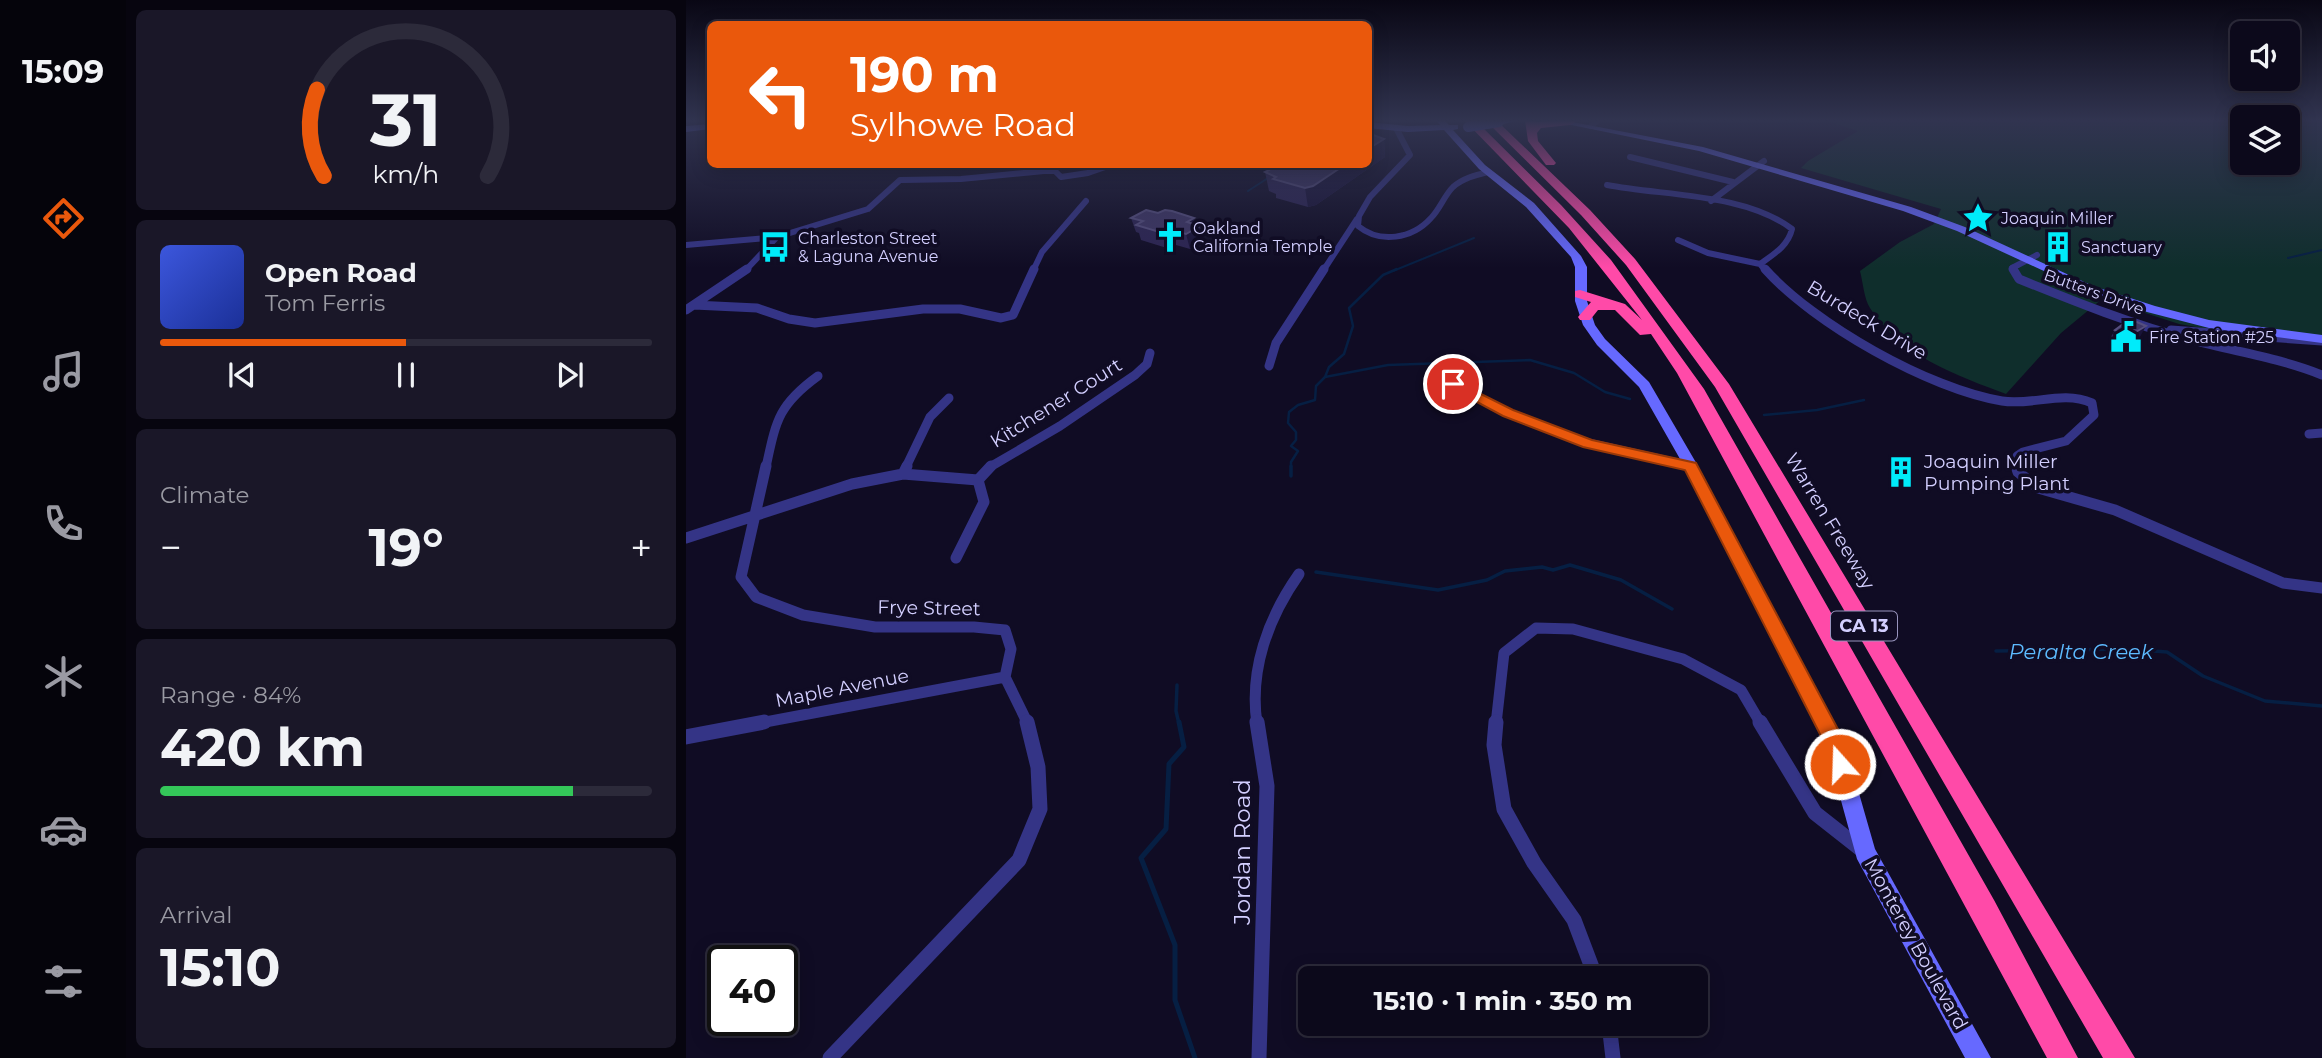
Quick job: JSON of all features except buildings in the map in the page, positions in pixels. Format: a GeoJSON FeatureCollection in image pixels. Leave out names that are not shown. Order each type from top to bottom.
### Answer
{"type":"FeatureCollection","features":[{"type":"Feature","properties":{"kind":"highway","name":"CA 13"},"geometry":{"type":"LineString","coordinates":[[1517,169],[1545,196],[1604,261],[1664,340],[1734,454],[2063,1058]]}},
{"type":"Feature","properties":{"kind":"highway","name":"Warren Freeway"},"geometry":{"type":"LineString","coordinates":[[1543,169],[1585,211],[1658,296],[1723,387],[2120,1058]]}},
{"type":"Feature","properties":{"kind":"highway"},"geometry":{"type":"LineString","coordinates":[[1555,169],[1583,202],[1585,211]]}},
{"type":"Feature","properties":{"kind":"highway"},"geometry":{"type":"LineString","coordinates":[[1580,293],[1619,307],[1645,332],[1734,454]]}},
{"type":"Feature","properties":{"kind":"highway"},"geometry":{"type":"LineString","coordinates":[[1585,317],[1589,309],[1598,304],[1619,307]]}},
{"type":"Feature","properties":{"kind":"main road","name":"Monterey Boulevard"},"geometry":{"type":"LineString","coordinates":[[1486,169],[1524,200],[1572,250],[1581,267],[1580,293],[1585,317],[1601,342],[1635,374],[1652,395],[1691,466],[1834,741],[1865,852],[1979,1058]]}},
{"type":"Feature","properties":{"kind":"main road"},"geometry":{"type":"LineString","coordinates":[[1781,169],[1907,209],[2170,307],[2220,318],[2322,331]]}},
{"type":"Feature","properties":{"kind":"main road"},"geometry":{"type":"LineString","coordinates":[[2032,257],[2089,288],[2165,313],[2229,327],[2322,340]]}},
{"type":"Feature","properties":{"kind":"street"},"geometry":{"type":"LineString","coordinates":[[686,245],[777,237],[868,209],[900,180],[961,179],[1044,171],[1055,171],[1061,177],[1098,169]]}},
{"type":"Feature","properties":{"kind":"street"},"geometry":{"type":"LineString","coordinates":[[1269,366],[1276,343],[1378,186],[1395,169]]}},
{"type":"Feature","properties":{"kind":"street"},"geometry":{"type":"LineString","coordinates":[[1681,169],[1733,182]]}},
{"type":"Feature","properties":{"kind":"street"},"geometry":{"type":"LineString","coordinates":[[1710,201],[1752,169]]}},
{"type":"Feature","properties":{"kind":"street"},"geometry":{"type":"LineString","coordinates":[[1357,219],[1362,230],[1374,236],[1392,237],[1414,231],[1431,219],[1456,185],[1488,172]]}},
{"type":"Feature","properties":{"kind":"street"},"geometry":{"type":"LineString","coordinates":[[1607,185],[1710,201],[1778,218],[1792,229],[1791,237],[1783,247],[1760,264],[1716,256],[1693,249],[1678,240]]}},
{"type":"Feature","properties":{"kind":"street"},"geometry":{"type":"LineString","coordinates":[[690,308],[757,308],[789,319],[815,323],[923,309],[960,309],[1001,318],[1013,315],[1042,252],[1086,201]]}},
{"type":"Feature","properties":{"kind":"street"},"geometry":{"type":"LineString","coordinates":[[690,308],[749,268],[777,237]]}},
{"type":"Feature","properties":{"kind":"street","name":"Butters Drive"},"geometry":{"type":"LineString","coordinates":[[2032,257],[2012,268],[2019,279],[2150,328],[2208,345],[2280,359],[2322,375]]}},
{"type":"Feature","properties":{"kind":"street","name":"Burdeck Drive"},"geometry":{"type":"LineString","coordinates":[[1760,264],[1797,300],[1832,323],[1873,349],[1955,388],[2005,401],[2064,396],[2085,398],[2092,403],[2094,415],[2066,441],[2017,456],[2015,463],[2018,472],[2038,488],[2115,510],[2283,583],[2322,588]]}},
{"type":"Feature","properties":{"kind":"street"},"geometry":{"type":"LineString","coordinates":[[2150,328],[2322,340]]}},
{"type":"Feature","properties":{"kind":"street","name":"Kitchener Court"},"geometry":{"type":"LineString","coordinates":[[978,480],[994,463],[1060,426],[1135,375],[1147,364],[1150,353]]}},
{"type":"Feature","properties":{"kind":"street","name":"Frye Street"},"geometry":{"type":"LineString","coordinates":[[818,376],[797,391],[784,405],[771,443],[741,577],[755,597],[803,615],[875,627],[974,627],[1005,631],[1011,649],[1005,677]]}},
{"type":"Feature","properties":{"kind":"street"},"geometry":{"type":"LineString","coordinates":[[1453,384],[1508,413],[1588,443],[1691,466]]}},
{"type":"Feature","properties":{"kind":"street"},"geometry":{"type":"LineString","coordinates":[[903,474],[930,417],[949,398]]}},
{"type":"Feature","properties":{"kind":"street"},"geometry":{"type":"LineString","coordinates":[[2309,434],[2322,433]]}},
{"type":"Feature","properties":{"kind":"street"},"geometry":{"type":"LineString","coordinates":[[686,538],[852,484],[903,474],[978,480],[984,502],[956,558]]}},
{"type":"Feature","properties":{"kind":"street","name":"Jordan Road"},"geometry":{"type":"LineString","coordinates":[[1259,1058],[1267,786],[1253,698],[1262,643],[1287,591],[1299,574]]}},
{"type":"Feature","properties":{"kind":"street"},"geometry":{"type":"LineString","coordinates":[[1591,966],[1574,920],[1534,863],[1504,809],[1494,745],[1504,653],[1536,628],[1573,629],[1683,659],[1741,690],[1815,813],[1865,852]]}},
{"type":"Feature","properties":{"kind":"street"},"geometry":{"type":"LineString","coordinates":[[830,1058],[1019,860],[1040,809],[1038,766],[1029,726],[1005,677]]}},
{"type":"Feature","properties":{"kind":"street","name":"Maple Avenue"},"geometry":{"type":"LineString","coordinates":[[686,737],[1005,677]]}},
{"type":"Feature","properties":{"kind":"street"},"geometry":{"type":"LineString","coordinates":[[1611,1036],[1614,1058]]}},
{"type":"Feature","properties":{"kind":"green space"},"geometry":{"type":"Polygon","coordinates":[[[1806,169],[2230,169],[2230,175],[2300,175],[2300,169],[2322,169],[2322,341],[2242,335],[2179,324],[2102,299],[2061,333],[2006,394],[1969,380],[1913,351],[1882,324],[1868,304],[1860,271],[1900,242],[1934,224],[1941,209],[1806,169]]]}},
{"type":"Feature","properties":{"kind":"waterway"},"geometry":{"type":"LineString","coordinates":[[1248,191],[1268,178]]}},
{"type":"Feature","properties":{"kind":"waterway"},"geometry":{"type":"LineString","coordinates":[[1393,271],[1474,238]]}},
{"type":"Feature","properties":{"kind":"waterway"},"geometry":{"type":"LineString","coordinates":[[2288,258],[2322,250]]}},
{"type":"Feature","properties":{"kind":"waterway"},"geometry":{"type":"LineString","coordinates":[[1325,377],[1329,367],[1344,354],[1353,326],[1349,308],[1383,275],[1397,269]]}},
{"type":"Feature","properties":{"kind":"waterway"},"geometry":{"type":"LineString","coordinates":[[1325,377],[1388,365],[1530,360],[1574,373],[1605,392],[1630,399]]}},
{"type":"Feature","properties":{"kind":"waterway","name":"Peralta Creek"},"geometry":{"type":"LineString","coordinates":[[1291,476],[1291,462],[1298,451],[1291,446],[1296,440],[1296,432],[1288,423],[1289,412],[1298,405],[1315,400],[1316,386],[1325,377]]}},
{"type":"Feature","properties":{"kind":"waterway"},"geometry":{"type":"LineString","coordinates":[[1764,415],[1817,410],[1864,400]]}},
{"type":"Feature","properties":{"kind":"waterway","name":"Peralta Creek"},"geometry":{"type":"LineString","coordinates":[[1316,572],[1438,590],[1487,580],[1505,571],[1542,567],[1553,570],[1570,565],[1621,580],[1672,609]]}},
{"type":"Feature","properties":{"kind":"waterway","name":"Peralta Creek"},"geometry":{"type":"LineString","coordinates":[[1996,651],[2126,649],[2167,652],[2203,676],[2265,701],[2322,706]]}},
{"type":"Feature","properties":{"kind":"waterway","name":"Peralta Creek"},"geometry":{"type":"LineString","coordinates":[[1177,685],[1176,711],[1179,724]]}},
{"type":"Feature","properties":{"kind":"waterway","name":"Peralta Creek"},"geometry":{"type":"LineString","coordinates":[[1179,722],[1184,747],[1169,764],[1166,829],[1141,858],[1175,945],[1175,1000],[1195,1058]]}},
{"type":"Feature","properties":{"kind":"place","name":"Joaquin Miller"},"geometry":{"type":"Point","coordinates":[1978,218]}},
{"type":"Feature","properties":{"kind":"place","name":"Oakland California Temple"},"geometry":{"type":"Point","coordinates":[1170,237]}},
{"type":"Feature","properties":{"kind":"place","name":"Charleston Street & Laguna Avenue"},"geometry":{"type":"Point","coordinates":[775,247]}},
{"type":"Feature","properties":{"kind":"place","name":"Sanctuary"},"geometry":{"type":"Point","coordinates":[2058,247]}},
{"type":"Feature","properties":{"kind":"place","name":"Fire Station #25"},"geometry":{"type":"Point","coordinates":[2126,337]}},
{"type":"Feature","properties":{"kind":"place","name":"Joaquin Miller Pumping Plant"},"geometry":{"type":"Point","coordinates":[1901,472]}},
{"type":"Feature","properties":{"kind":"route"},"geometry":{"type":"LineString","coordinates":[[1453,384],[1508,413],[1588,443],[1691,466],[1834,741],[1840,764]]}}]}
